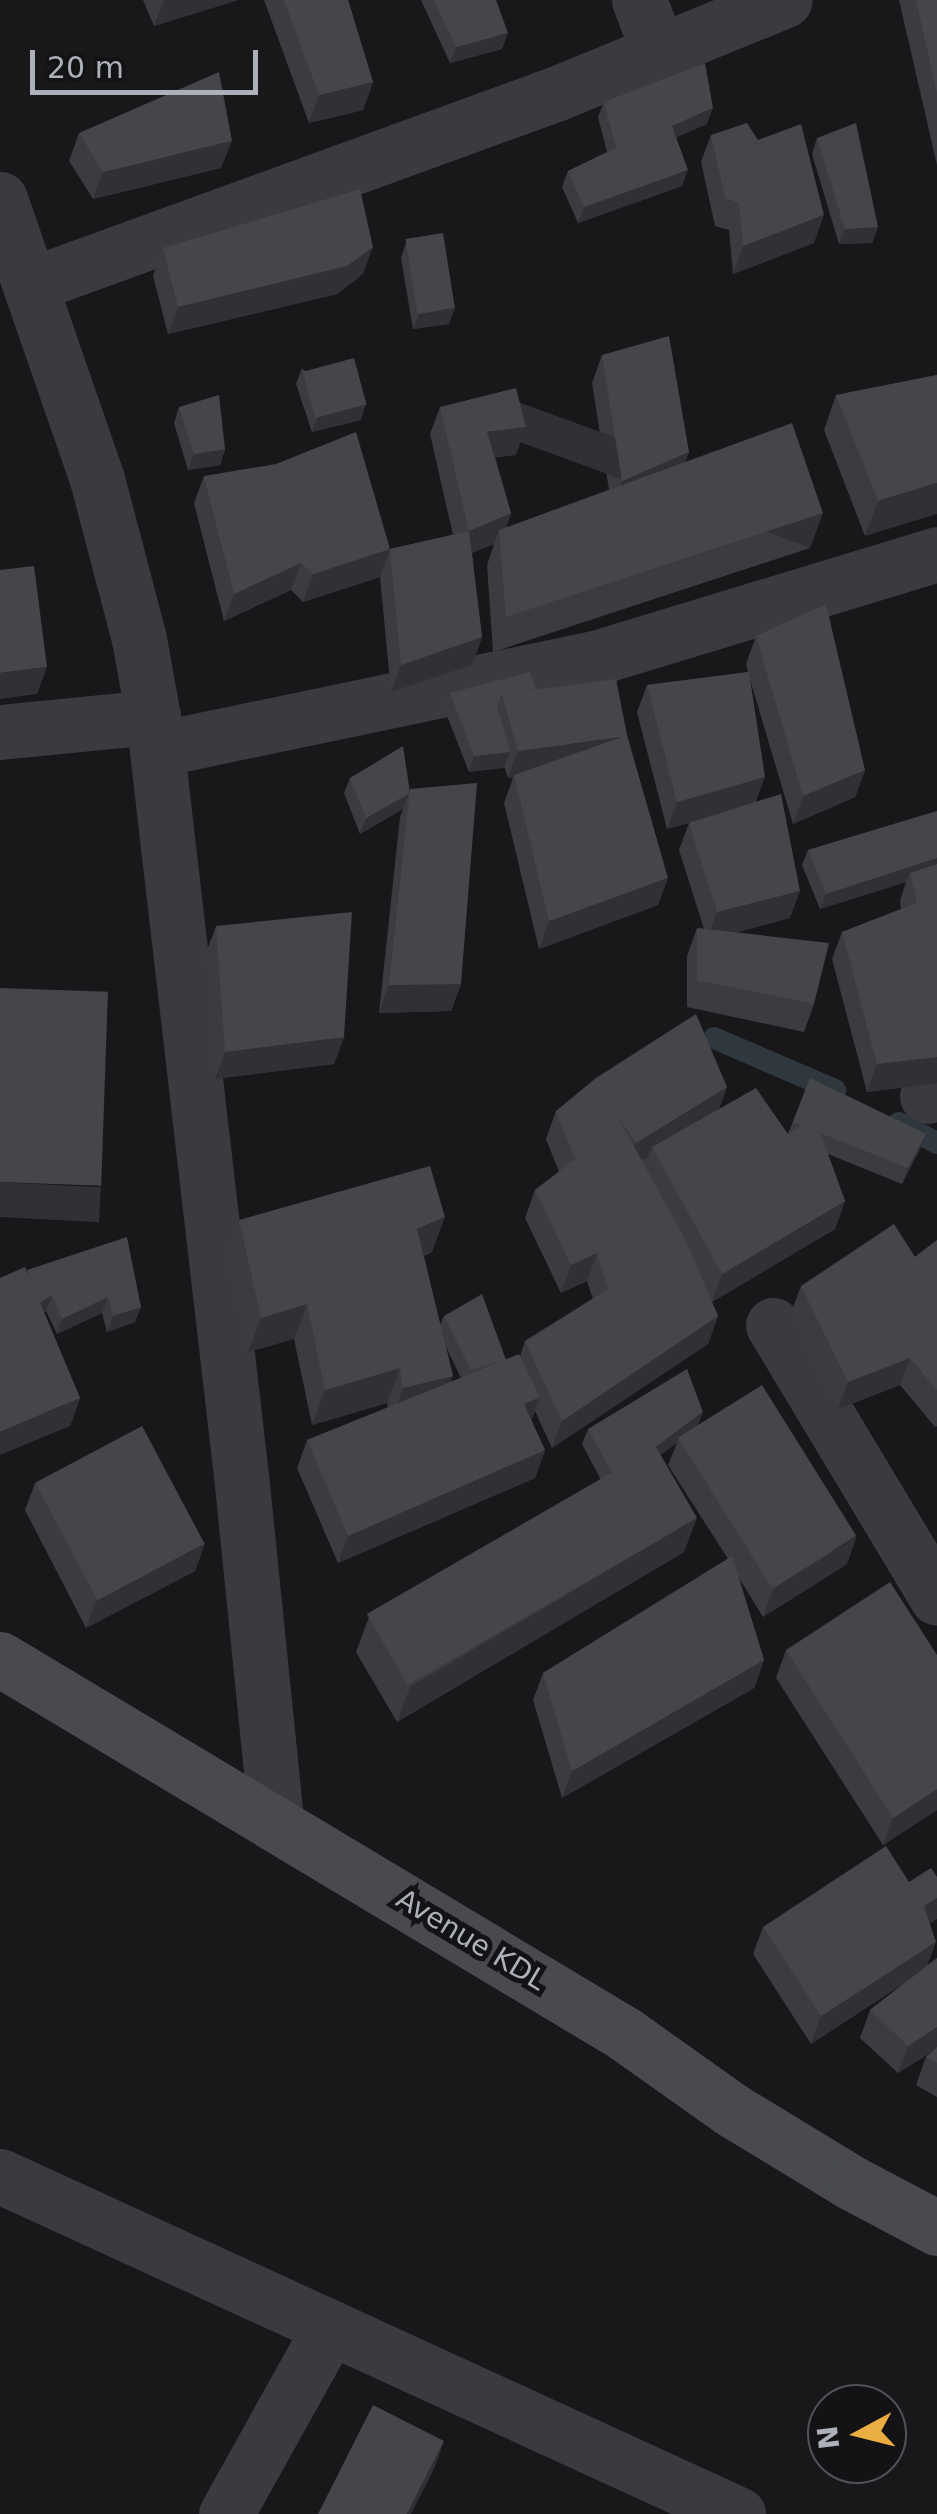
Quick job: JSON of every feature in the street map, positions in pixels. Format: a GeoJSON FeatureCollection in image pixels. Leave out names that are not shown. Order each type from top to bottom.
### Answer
{"type":"FeatureCollection","features":[{"type":"Feature","properties":{"kind":"street"},"geometry":{"type":"LineString","coordinates":[[638,0],[659,53]]}},
{"type":"Feature","properties":{"kind":"street"},"geometry":{"type":"LineString","coordinates":[[30,285],[659,53],[784,0]]}},
{"type":"Feature","properties":{"kind":"street"},"geometry":{"type":"LineString","coordinates":[[0,198],[96,479],[139,639],[155,732],[276,1822]]}},
{"type":"Feature","properties":{"kind":"street"},"geometry":{"type":"LineString","coordinates":[[0,732],[155,732],[441,694],[595,658],[937,554]]}},
{"type":"Feature","properties":{"kind":"street"},"geometry":{"type":"LineString","coordinates":[[774,1326],[937,1598]]}},
{"type":"Feature","properties":{"kind":"street","name":"Avenue KDL"},"geometry":{"type":"LineString","coordinates":[[0,1659],[625,2034],[792,2146],[937,2228]]}},
{"type":"Feature","properties":{"kind":"street"},"geometry":{"type":"LineString","coordinates":[[0,2176],[738,2514]]}},
{"type":"Feature","properties":{"kind":"street"},"geometry":{"type":"LineString","coordinates":[[226,2514],[330,2327]]}},
{"type":"Feature","properties":{"kind":"building"},"geometry":{"type":"Polygon","coordinates":[[[284,0],[348,0],[373,82],[319,95],[284,0]]]}},
{"type":"Feature","properties":{"kind":"building"},"geometry":{"type":"Polygon","coordinates":[[[434,0],[496,0],[508,33],[456,47],[434,0]]]}},
{"type":"Feature","properties":{"kind":"building"},"geometry":{"type":"Polygon","coordinates":[[[916,0],[937,0],[937,93],[916,0]]]}},
{"type":"Feature","properties":{"kind":"building"},"geometry":{"type":"Polygon","coordinates":[[[705,63],[713,108],[672,126],[688,170],[584,207],[568,171],[616,148],[604,102],[705,63]]]}},
{"type":"Feature","properties":{"kind":"building"},"geometry":{"type":"Polygon","coordinates":[[[219,72],[232,141],[103,172],[79,133],[219,72]]]}},
{"type":"Feature","properties":{"kind":"building"},"geometry":{"type":"Polygon","coordinates":[[[747,123],[758,140],[801,124],[824,215],[743,246],[739,203],[725,198],[711,135],[747,123]]]}},
{"type":"Feature","properties":{"kind":"building"},"geometry":{"type":"Polygon","coordinates":[[[856,123],[878,227],[845,229],[817,138],[856,123]]]}},
{"type":"Feature","properties":{"kind":"building"},"geometry":{"type":"Polygon","coordinates":[[[360,189],[373,247],[347,266],[178,307],[163,248],[360,189]]]}},
{"type":"Feature","properties":{"kind":"building"},"geometry":{"type":"Polygon","coordinates":[[[443,233],[455,308],[417,314],[405,239],[443,233]]]}},
{"type":"Feature","properties":{"kind":"building"},"geometry":{"type":"Polygon","coordinates":[[[669,336],[689,452],[622,481],[602,355],[669,336]]]}},
{"type":"Feature","properties":{"kind":"building"},"geometry":{"type":"Polygon","coordinates":[[[354,358],[366,404],[315,418],[303,372],[354,358]]]}},
{"type":"Feature","properties":{"kind":"building"},"geometry":{"type":"Polygon","coordinates":[[[937,375],[937,483],[878,501],[836,395],[937,375]]]}},
{"type":"Feature","properties":{"kind":"building"},"geometry":{"type":"Polygon","coordinates":[[[516,388],[526,427],[487,432],[511,513],[469,531],[440,407],[516,388]]]}},
{"type":"Feature","properties":{"kind":"building"},"geometry":{"type":"Polygon","coordinates":[[[219,395],[225,449],[194,454],[179,407],[219,395]]]}},
{"type":"Feature","properties":{"kind":"building"},"geometry":{"type":"Polygon","coordinates":[[[792,423],[823,513],[506,617],[499,530],[792,423]]]}},
{"type":"Feature","properties":{"kind":"building"},"geometry":{"type":"Polygon","coordinates":[[[356,432],[390,549],[313,574],[301,563],[234,594],[204,476],[276,464],[356,432]]]}},
{"type":"Feature","properties":{"kind":"building"},"geometry":{"type":"Polygon","coordinates":[[[469,531],[482,637],[401,665],[390,549],[469,531]]]}},
{"type":"Feature","properties":{"kind":"building"},"geometry":{"type":"Polygon","coordinates":[[[34,566],[47,667],[0,673],[0,570],[34,566]]]}},
{"type":"Feature","properties":{"kind":"building"},"geometry":{"type":"Polygon","coordinates":[[[826,604],[865,770],[803,796],[756,636],[826,604]]]}},
{"type":"Feature","properties":{"kind":"building"},"geometry":{"type":"Polygon","coordinates":[[[530,672],[536,689],[502,694],[497,706],[510,752],[474,756],[450,693],[530,672]]]}},
{"type":"Feature","properties":{"kind":"building"},"geometry":{"type":"Polygon","coordinates":[[[749,672],[765,777],[677,802],[647,685],[749,672]]]}},
{"type":"Feature","properties":{"kind":"building"},"geometry":{"type":"Polygon","coordinates":[[[616,679],[627,735],[668,878],[549,921],[514,775],[622,737],[518,751],[502,694],[616,679]]]}},
{"type":"Feature","properties":{"kind":"building"},"geometry":{"type":"Polygon","coordinates":[[[403,746],[410,793],[366,818],[350,778],[403,746]]]}},
{"type":"Feature","properties":{"kind":"building"},"geometry":{"type":"Polygon","coordinates":[[[477,783],[461,984],[389,985],[410,789],[477,783]]]}},
{"type":"Feature","properties":{"kind":"building"},"geometry":{"type":"Polygon","coordinates":[[[781,794],[800,891],[717,912],[689,823],[781,794]]]}},
{"type":"Feature","properties":{"kind":"building"},"geometry":{"type":"Polygon","coordinates":[[[937,811],[937,858],[826,894],[808,850],[937,811]]]}},
{"type":"Feature","properties":{"kind":"building"},"geometry":{"type":"Polygon","coordinates":[[[937,864],[937,1057],[877,1064],[842,932],[917,903],[910,873],[937,864]]]}},
{"type":"Feature","properties":{"kind":"building"},"geometry":{"type":"Polygon","coordinates":[[[352,912],[344,1037],[225,1052],[216,926],[352,912]]]}},
{"type":"Feature","properties":{"kind":"building"},"geometry":{"type":"Polygon","coordinates":[[[697,928],[829,943],[814,1004],[697,980],[697,928]]]}},
{"type":"Feature","properties":{"kind":"building"},"geometry":{"type":"Polygon","coordinates":[[[0,988],[108,992],[101,1186],[0,1182],[0,988]]]}},
{"type":"Feature","properties":{"kind":"building"},"geometry":{"type":"Polygon","coordinates":[[[696,1014],[727,1087],[636,1143],[615,1112],[685,1239],[718,1316],[562,1421],[525,1341],[608,1289],[597,1253],[571,1265],[535,1190],[575,1159],[556,1111],[596,1078],[696,1014]]]}},
{"type":"Feature","properties":{"kind":"building"},"geometry":{"type":"Polygon","coordinates":[[[810,1078],[926,1134],[908,1168],[820,1133],[815,1118],[802,1126],[793,1122],[810,1078]]]}},
{"type":"Feature","properties":{"kind":"building"},"geometry":{"type":"Polygon","coordinates":[[[756,1088],[788,1134],[815,1118],[845,1201],[722,1274],[652,1147],[756,1088]]]}},
{"type":"Feature","properties":{"kind":"building"},"geometry":{"type":"Polygon","coordinates":[[[430,1166],[445,1217],[417,1229],[453,1376],[403,1388],[400,1368],[325,1390],[307,1304],[261,1318],[239,1220],[430,1166]]]}},
{"type":"Feature","properties":{"kind":"building"},"geometry":{"type":"Polygon","coordinates":[[[894,1224],[915,1257],[937,1240],[937,1390],[910,1358],[848,1382],[801,1286],[894,1224]]]}},
{"type":"Feature","properties":{"kind":"building"},"geometry":{"type":"Polygon","coordinates":[[[127,1237],[141,1307],[113,1316],[108,1297],[62,1319],[52,1295],[40,1303],[27,1270],[127,1237]]]}},
{"type":"Feature","properties":{"kind":"building"},"geometry":{"type":"Polygon","coordinates":[[[25,1267],[80,1398],[0,1432],[0,1278],[25,1267]]]}},
{"type":"Feature","properties":{"kind":"building"},"geometry":{"type":"Polygon","coordinates":[[[482,1294],[506,1360],[471,1370],[444,1316],[482,1294]]]}},
{"type":"Feature","properties":{"kind":"building"},"geometry":{"type":"Polygon","coordinates":[[[519,1354],[540,1397],[524,1404],[545,1450],[348,1536],[307,1440],[519,1354]]]}},
{"type":"Feature","properties":{"kind":"building"},"geometry":{"type":"Polygon","coordinates":[[[687,1369],[703,1412],[612,1473],[588,1429],[687,1369]]]}},
{"type":"Feature","properties":{"kind":"building"},"geometry":{"type":"Polygon","coordinates":[[[762,1385],[856,1536],[772,1588],[678,1437],[762,1385]]]}},
{"type":"Feature","properties":{"kind":"building"},"geometry":{"type":"Polygon","coordinates":[[[142,1426],[204,1543],[98,1600],[35,1483],[142,1426]]]}},
{"type":"Feature","properties":{"kind":"building"},"geometry":{"type":"Polygon","coordinates":[[[656,1447],[697,1518],[408,1685],[367,1614],[656,1447]]]}},
{"type":"Feature","properties":{"kind":"building"},"geometry":{"type":"Polygon","coordinates":[[[732,1556],[764,1660],[572,1771],[543,1673],[732,1556]]]}},
{"type":"Feature","properties":{"kind":"building"},"geometry":{"type":"Polygon","coordinates":[[[890,1582],[937,1655],[937,1789],[893,1818],[786,1650],[890,1582]]]}},
{"type":"Feature","properties":{"kind":"building"},"geometry":{"type":"Polygon","coordinates":[[[886,1846],[909,1882],[931,1868],[937,1877],[937,1898],[924,1906],[936,1942],[821,2016],[763,1927],[886,1846]]]}},
{"type":"Feature","properties":{"kind":"building"},"geometry":{"type":"Polygon","coordinates":[[[937,1958],[937,2027],[908,2046],[870,2010],[937,1958]]]}},
{"type":"Feature","properties":{"kind":"building"},"geometry":{"type":"Polygon","coordinates":[[[937,2047],[937,2063],[926,2057],[937,2047]]]}},
{"type":"Feature","properties":{"kind":"building"},"geometry":{"type":"Polygon","coordinates":[[[373,2405],[444,2441],[407,2514],[318,2514],[373,2405]]]}},
{"type":"Feature","properties":{"kind":"waterway"},"geometry":{"type":"LineString","coordinates":[[714,1038],[835,1090]]}},
{"type":"Feature","properties":{"kind":"waterway"},"geometry":{"type":"LineString","coordinates":[[899,1123],[937,1143]]}}]}
